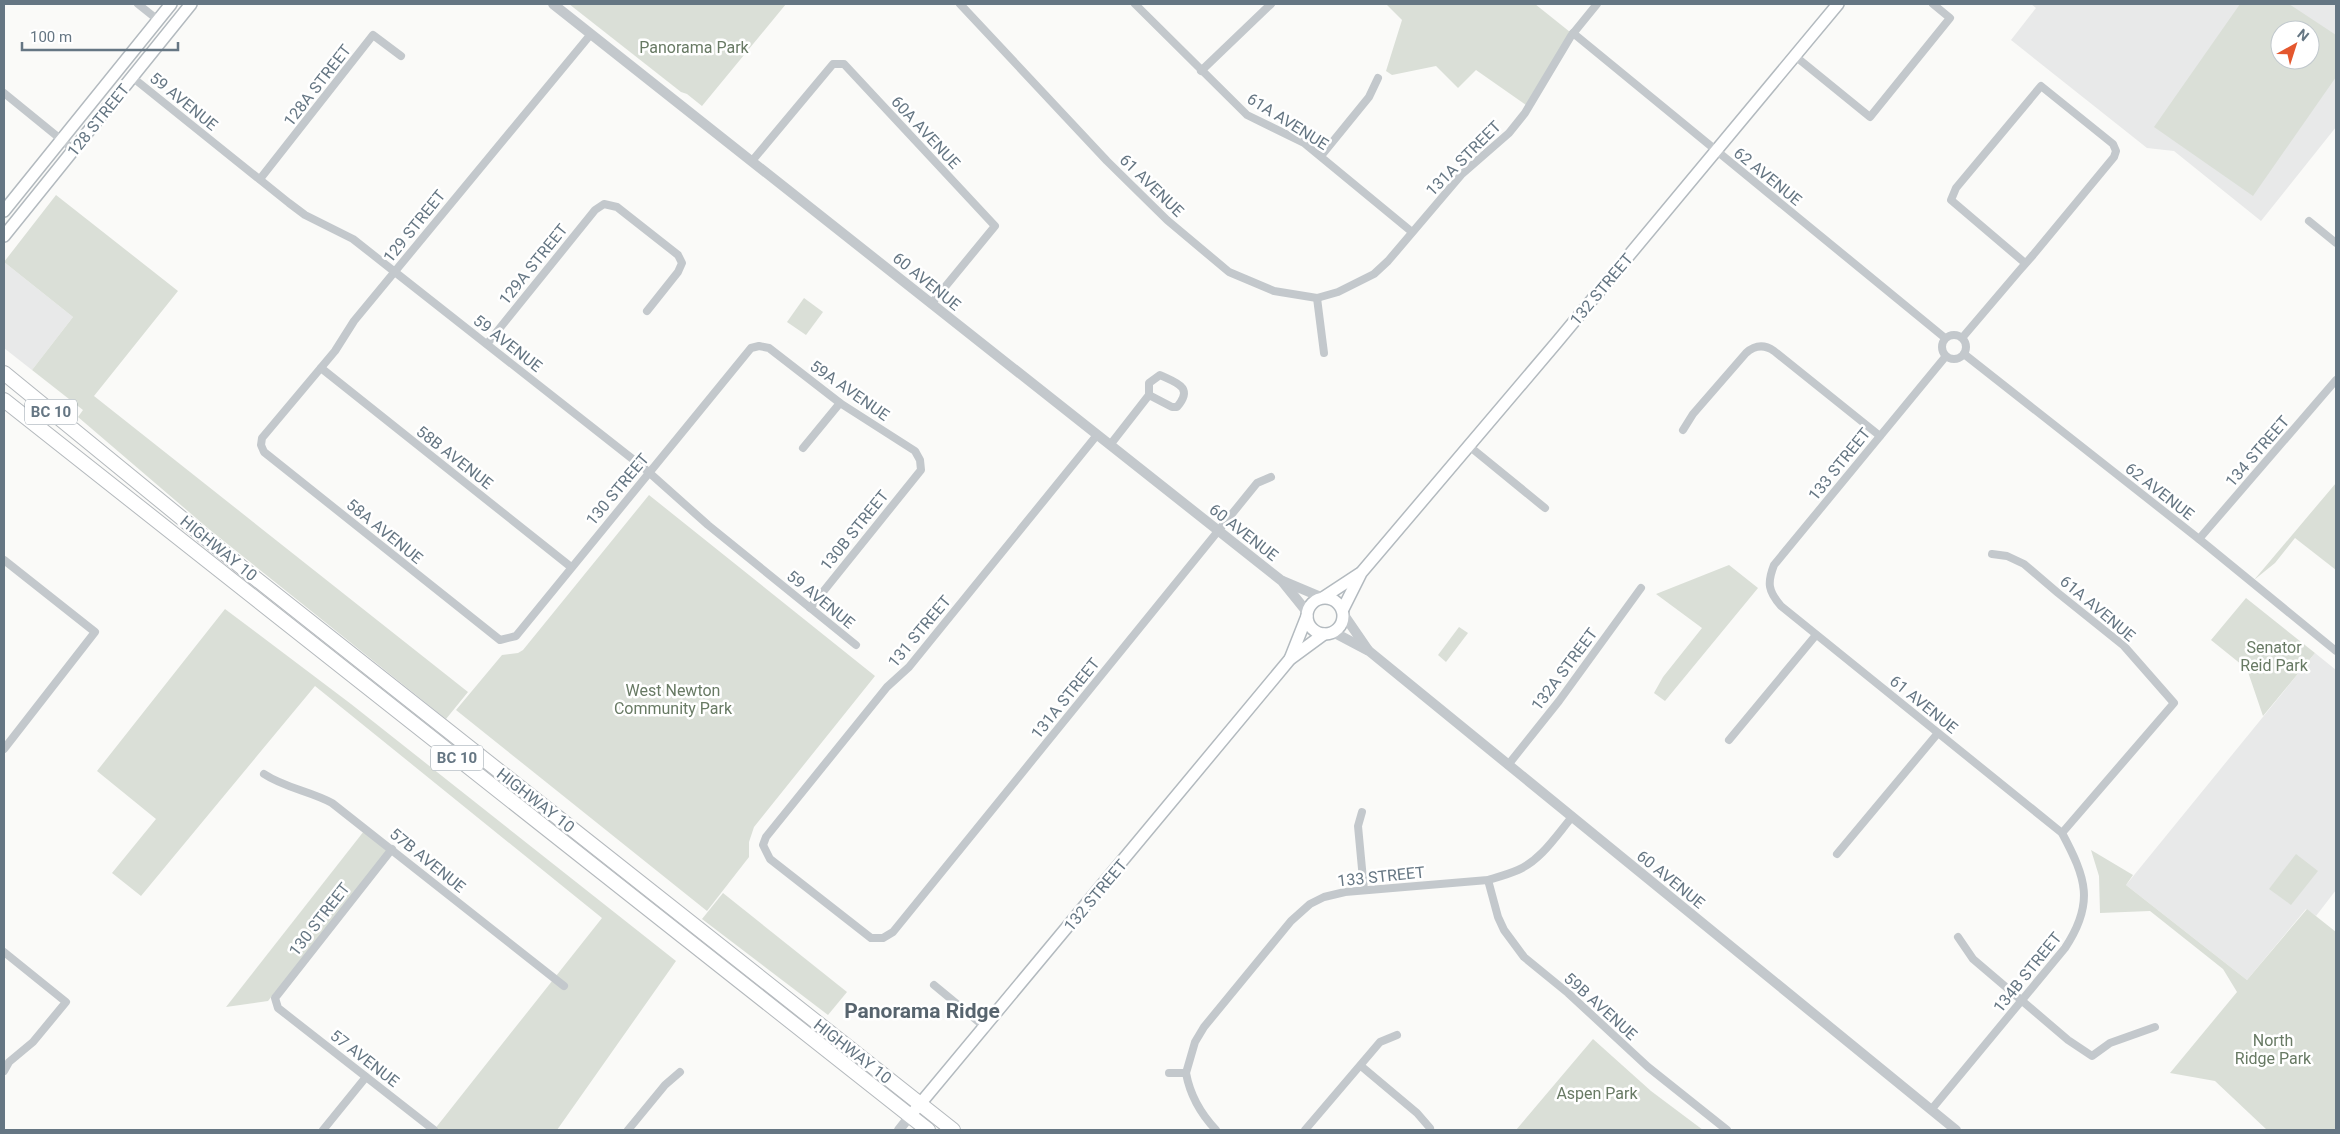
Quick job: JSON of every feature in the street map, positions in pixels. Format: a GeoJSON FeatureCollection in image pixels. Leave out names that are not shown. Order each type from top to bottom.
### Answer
{"type":"FeatureCollection","features":[{"type":"Feature","properties":{"kind":"highway","name":"HIGHWAY 10"},"geometry":{"type":"LineString","coordinates":[[4,373],[250,574],[953,1130]]}},
{"type":"Feature","properties":{"kind":"highway","name":"HIGHWAY 10"},"geometry":{"type":"LineString","coordinates":[[4,400],[928,1130]]}},
{"type":"Feature","properties":{"kind":"main road","name":"128 STREET"},"geometry":{"type":"LineString","coordinates":[[4,211],[171,4]]}},
{"type":"Feature","properties":{"kind":"main road","name":"128 STREET"},"geometry":{"type":"LineString","coordinates":[[4,236],[192,4]]}},
{"type":"Feature","properties":{"kind":"main road","name":"132 STREET"},"geometry":{"type":"LineString","coordinates":[[1343,612],[1361,573],[1838,4]]}},
{"type":"Feature","properties":{"kind":"main road","name":"132 STREET"},"geometry":{"type":"LineString","coordinates":[[1323,597],[1361,573]]}},
{"type":"Feature","properties":{"kind":"main road"},"geometry":{"type":"LineString","coordinates":[[1323,597],[1335,600],[1343,612],[1341,625],[1328,633],[1310,626],[1307,614],[1312,602],[1323,597]]}},
{"type":"Feature","properties":{"kind":"main road","name":"132 STREET"},"geometry":{"type":"LineString","coordinates":[[1290,659],[1307,614]]}},
{"type":"Feature","properties":{"kind":"main road","name":"132 STREET"},"geometry":{"type":"LineString","coordinates":[[910,1116],[986,1028],[1290,659],[1328,633]]}},
{"type":"Feature","properties":{"kind":"street"},"geometry":{"type":"LineString","coordinates":[[138,4],[158,20]]}},
{"type":"Feature","properties":{"kind":"street","name":"60 AVENUE"},"geometry":{"type":"LineString","coordinates":[[553,4],[1282,581],[1307,614]]}},
{"type":"Feature","properties":{"kind":"street","name":"61 AVENUE"},"geometry":{"type":"LineString","coordinates":[[960,4],[1119,173],[1167,220],[1229,272],[1274,291],[1317,298]]}},
{"type":"Feature","properties":{"kind":"street","name":"61A AVENUE"},"geometry":{"type":"LineString","coordinates":[[1135,4],[1247,115],[1304,143],[1412,232]]}},
{"type":"Feature","properties":{"kind":"street"},"geometry":{"type":"LineString","coordinates":[[1201,71],[1271,4]]}},
{"type":"Feature","properties":{"kind":"street","name":"131A STREET"},"geometry":{"type":"LineString","coordinates":[[1317,298],[1338,292],[1374,274],[1462,174],[1509,133],[1525,113],[1573,33],[1598,4]]}},
{"type":"Feature","properties":{"kind":"street"},"geometry":{"type":"LineString","coordinates":[[1795,56],[1870,118],[1950,18],[1933,4]]}},
{"type":"Feature","properties":{"kind":"street","name":"62 AVENUE"},"geometry":{"type":"LineString","coordinates":[[1573,33],[1946,338]]}},
{"type":"Feature","properties":{"kind":"street","name":"129 STREET"},"geometry":{"type":"LineString","coordinates":[[262,438],[321,368],[354,321],[394,271],[591,34]]}},
{"type":"Feature","properties":{"kind":"street","name":"128A STREET"},"geometry":{"type":"LineString","coordinates":[[260,179],[373,35],[400,56]]}},
{"type":"Feature","properties":{"kind":"street","name":"60A AVENUE"},"geometry":{"type":"LineString","coordinates":[[752,161],[832,64],[844,64],[995,226],[931,304]]}},
{"type":"Feature","properties":{"kind":"street","name":"59 AVENUE"},"geometry":{"type":"LineString","coordinates":[[132,77],[305,215],[353,239],[394,271],[649,472],[708,525],[856,645]]}},
{"type":"Feature","properties":{"kind":"street"},"geometry":{"type":"LineString","coordinates":[[1321,156],[1369,97],[1378,78]]}},
{"type":"Feature","properties":{"kind":"street"},"geometry":{"type":"LineString","coordinates":[[1962,338],[2025,263],[2114,157],[2116,151],[2113,144],[2041,86],[1956,188],[1951,200],[2025,263]]}},
{"type":"Feature","properties":{"kind":"street"},"geometry":{"type":"LineString","coordinates":[[4,93],[74,150]]}},
{"type":"Feature","properties":{"kind":"street","name":"129A STREET"},"geometry":{"type":"LineString","coordinates":[[487,344],[595,210],[604,204],[617,207],[678,255],[682,263],[678,272],[647,311]]}},
{"type":"Feature","properties":{"kind":"street"},"geometry":{"type":"LineString","coordinates":[[2309,221],[2336,243]]}},
{"type":"Feature","properties":{"kind":"street"},"geometry":{"type":"LineString","coordinates":[[1317,298],[1324,353]]}},
{"type":"Feature","properties":{"kind":"street"},"geometry":{"type":"LineString","coordinates":[[1954,335],[1962,338],[1966,344],[1964,354],[1953,359],[1946,356],[1942,346],[1946,338],[1954,335]]}},
{"type":"Feature","properties":{"kind":"street","name":"59A AVENUE"},"geometry":{"type":"LineString","coordinates":[[751,348],[759,346],[769,348],[840,402],[915,452],[920,460],[921,470]]}},
{"type":"Feature","properties":{"kind":"street"},"geometry":{"type":"LineString","coordinates":[[1683,430],[1693,414],[1742,357],[1750,349],[1759,346],[1774,351],[1880,436]]}},
{"type":"Feature","properties":{"kind":"street","name":"130 STREET"},"geometry":{"type":"LineString","coordinates":[[500,640],[516,636],[751,348]]}},
{"type":"Feature","properties":{"kind":"street","name":"62 AVENUE"},"geometry":{"type":"LineString","coordinates":[[1964,354],[2199,539],[2336,651]]}},
{"type":"Feature","properties":{"kind":"street","name":"133 STREET"},"geometry":{"type":"LineString","coordinates":[[1771,595],[1769,578],[1774,566],[1946,356]]}},
{"type":"Feature","properties":{"kind":"street","name":"58B AVENUE"},"geometry":{"type":"LineString","coordinates":[[321,368],[571,567]]}},
{"type":"Feature","properties":{"kind":"street"},"geometry":{"type":"LineString","coordinates":[[1110,445],[1149,396],[1149,383],[1160,374],[1180,384],[1184,390],[1185,397],[1177,407],[1172,407],[1149,396]]}},
{"type":"Feature","properties":{"kind":"street","name":"134 STREET"},"geometry":{"type":"LineString","coordinates":[[2199,539],[2336,380]]}},
{"type":"Feature","properties":{"kind":"street"},"geometry":{"type":"LineString","coordinates":[[803,448],[840,402]]}},
{"type":"Feature","properties":{"kind":"street","name":"131 STREET"},"geometry":{"type":"LineString","coordinates":[[883,938],[871,938],[817,898],[770,859],[764,845],[771,830],[856,725],[887,687],[909,666],[1097,435]]}},
{"type":"Feature","properties":{"kind":"street","name":"58A AVENUE"},"geometry":{"type":"LineString","coordinates":[[262,438],[261,445],[264,452],[500,640]]}},
{"type":"Feature","properties":{"kind":"street"},"geometry":{"type":"LineString","coordinates":[[1468,446],[1545,508]]}},
{"type":"Feature","properties":{"kind":"street","name":"130B STREET"},"geometry":{"type":"LineString","coordinates":[[810,608],[921,470]]}},
{"type":"Feature","properties":{"kind":"street","name":"131A STREET"},"geometry":{"type":"LineString","coordinates":[[883,938],[890,935],[1257,483],[1271,477]]}},
{"type":"Feature","properties":{"kind":"street","name":"61A AVENUE"},"geometry":{"type":"LineString","coordinates":[[1992,554],[2007,556],[2024,564],[2124,646],[2174,703],[2062,833]]}},
{"type":"Feature","properties":{"kind":"street"},"geometry":{"type":"LineString","coordinates":[[4,560],[95,632],[4,749]]}},
{"type":"Feature","properties":{"kind":"street","name":"60 AVENUE"},"geometry":{"type":"LineString","coordinates":[[1282,581],[1323,597]]}},
{"type":"Feature","properties":{"kind":"street","name":"132A STREET"},"geometry":{"type":"LineString","coordinates":[[1508,765],[1559,701],[1641,588]]}},
{"type":"Feature","properties":{"kind":"street","name":"61 AVENUE"},"geometry":{"type":"LineString","coordinates":[[1771,595],[1816,635],[2062,833]]}},
{"type":"Feature","properties":{"kind":"street","name":"60 AVENUE"},"geometry":{"type":"LineString","coordinates":[[1343,612],[1369,650],[1956,1130]]}},
{"type":"Feature","properties":{"kind":"street","name":"60 AVENUE"},"geometry":{"type":"LineString","coordinates":[[1328,633],[1369,650]]}},
{"type":"Feature","properties":{"kind":"street"},"geometry":{"type":"LineString","coordinates":[[1730,740],[1816,635]]}},
{"type":"Feature","properties":{"kind":"street"},"geometry":{"type":"LineString","coordinates":[[1838,854],[1938,733]]}},
{"type":"Feature","properties":{"kind":"street","name":"57B AVENUE"},"geometry":{"type":"LineString","coordinates":[[264,774],[286,786],[319,796],[332,803],[564,986]]}},
{"type":"Feature","properties":{"kind":"street"},"geometry":{"type":"LineString","coordinates":[[1362,812],[1358,826],[1364,890]]}},
{"type":"Feature","properties":{"kind":"street","name":"133 STREET"},"geometry":{"type":"LineString","coordinates":[[1186,1072],[1195,1042],[1204,1027],[1291,921],[1310,904],[1324,897],[1344,892],[1488,880],[1527,865],[1544,851],[1572,817]]}},
{"type":"Feature","properties":{"kind":"street","name":"134B STREET"},"geometry":{"type":"LineString","coordinates":[[1931,1110],[2022,1002],[2066,948],[2078,930],[2085,898],[2083,880],[2077,860],[2062,833]]}},
{"type":"Feature","properties":{"kind":"street","name":"130 STREET"},"geometry":{"type":"LineString","coordinates":[[278,1008],[275,998],[392,849]]}},
{"type":"Feature","properties":{"kind":"street","name":"59B AVENUE"},"geometry":{"type":"LineString","coordinates":[[1488,880],[1498,917],[1516,948],[1648,1067],[1727,1130]]}},
{"type":"Feature","properties":{"kind":"street"},"geometry":{"type":"LineString","coordinates":[[1958,937],[1973,959],[2068,1040],[2092,1056],[2110,1043],[2155,1026]]}},
{"type":"Feature","properties":{"kind":"street"},"geometry":{"type":"LineString","coordinates":[[4,952],[66,1002],[33,1042],[9,1062],[4,1071]]}},
{"type":"Feature","properties":{"kind":"street"},"geometry":{"type":"LineString","coordinates":[[934,985],[986,1028]]}},
{"type":"Feature","properties":{"kind":"street","name":"57 AVENUE"},"geometry":{"type":"LineString","coordinates":[[278,1008],[434,1130]]}},
{"type":"Feature","properties":{"kind":"street"},"geometry":{"type":"LineString","coordinates":[[1305,1130],[1380,1042],[1396,1035]]}},
{"type":"Feature","properties":{"kind":"street"},"geometry":{"type":"LineString","coordinates":[[1361,1066],[1417,1113],[1430,1128]]}},
{"type":"Feature","properties":{"kind":"street"},"geometry":{"type":"LineString","coordinates":[[628,1130],[666,1085],[680,1072]]}},
{"type":"Feature","properties":{"kind":"street"},"geometry":{"type":"LineString","coordinates":[[1169,1073],[1186,1072],[1189,1088],[1195,1102],[1216,1130]]}},
{"type":"Feature","properties":{"kind":"street"},"geometry":{"type":"LineString","coordinates":[[322,1130],[366,1077]]}},
{"type":"Feature","properties":{"kind":"street","name":"132 STREET"},"geometry":{"type":"LineString","coordinates":[[899,1130],[910,1116]]}},
{"type":"Feature","properties":{"kind":"shaded area"},"geometry":{"type":"Polygon","coordinates":[[[2031,4],[2336,4],[2336,127],[2261,221],[2174,151],[2147,148],[2011,40],[2036,8],[2031,4]]]}},
{"type":"Feature","properties":{"kind":"shaded area"},"geometry":{"type":"Polygon","coordinates":[[[4,262],[73,317],[32,370],[4,348],[4,262]]]}},
{"type":"Feature","properties":{"kind":"shaded area"},"geometry":{"type":"Polygon","coordinates":[[[2315,653],[2336,670],[2336,890],[2316,916],[2306,909],[2247,980],[2126,885],[2315,653]]]}},
{"type":"Feature","properties":{"kind":"green space","name":"Panorama Park"},"geometry":{"type":"Polygon","coordinates":[[[569,4],[786,4],[702,106],[687,94],[681,92],[569,4]]]}},
{"type":"Feature","properties":{"kind":"green space"},"geometry":{"type":"Polygon","coordinates":[[[1386,4],[1535,4],[1570,32],[1526,105],[1476,70],[1458,88],[1436,66],[1392,75],[1386,71],[1402,20],[1386,4]]]}},
{"type":"Feature","properties":{"kind":"green space"},"geometry":{"type":"Polygon","coordinates":[[[2240,4],[2289,4],[2313,20],[2270,20],[2270,70],[2320,70],[2320,24],[2336,35],[2336,77],[2253,196],[2154,127],[2240,4]]]}},
{"type":"Feature","properties":{"kind":"green space"},"geometry":{"type":"Polygon","coordinates":[[[56,195],[178,291],[94,396],[468,692],[446,719],[210,530],[78,417],[83,410],[32,370],[73,317],[4,262],[56,195]]]}},
{"type":"Feature","properties":{"kind":"green space"},"geometry":{"type":"Polygon","coordinates":[[[804,298],[823,312],[806,335],[787,322],[804,298]]]}},
{"type":"Feature","properties":{"kind":"green space"},"geometry":{"type":"Polygon","coordinates":[[[2336,483],[2336,570],[2295,538],[2275,563],[2254,580],[2336,483]]]}},
{"type":"Feature","properties":{"kind":"green space","name":"West Newton Community Park"},"geometry":{"type":"Polygon","coordinates":[[[649,495],[875,676],[754,827],[749,842],[749,857],[707,911],[456,710],[502,655],[518,653],[523,650],[649,495]]]}},
{"type":"Feature","properties":{"kind":"green space"},"geometry":{"type":"Polygon","coordinates":[[[1729,565],[1758,588],[1665,701],[1654,693],[1663,677],[1702,628],[1656,594],[1729,565]]]}},
{"type":"Feature","properties":{"kind":"green space","name":"Senator Reid Park"},"geometry":{"type":"Polygon","coordinates":[[[2246,598],[2315,653],[2263,716],[2247,669],[2211,640],[2246,598]]]}},
{"type":"Feature","properties":{"kind":"green space"},"geometry":{"type":"Polygon","coordinates":[[[225,609],[351,704],[676,961],[557,1130],[434,1130],[602,918],[315,686],[141,896],[112,873],[156,819],[97,771],[225,609]]]}},
{"type":"Feature","properties":{"kind":"green space"},"geometry":{"type":"Polygon","coordinates":[[[1459,627],[1468,633],[1446,662],[1438,655],[1459,627]]]}},
{"type":"Feature","properties":{"kind":"green space"},"geometry":{"type":"Polygon","coordinates":[[[364,831],[388,850],[382,861],[268,1001],[226,1007],[364,831]]]}},
{"type":"Feature","properties":{"kind":"green space","name":"North Ridge Park"},"geometry":{"type":"Polygon","coordinates":[[[2091,850],[2133,875],[2126,885],[2247,980],[2307,909],[2336,932],[2336,1130],[2267,1130],[2215,1081],[2170,1073],[2237,992],[2223,969],[2150,911],[2100,913],[2099,876],[2091,850]]]}},
{"type":"Feature","properties":{"kind":"green space"},"geometry":{"type":"Polygon","coordinates":[[[2296,854],[2318,871],[2291,905],[2269,889],[2296,854]]]}},
{"type":"Feature","properties":{"kind":"green space"},"geometry":{"type":"Polygon","coordinates":[[[723,893],[847,992],[828,1015],[702,919],[723,893]]]}},
{"type":"Feature","properties":{"kind":"green space","name":"Aspen Park"},"geometry":{"type":"Polygon","coordinates":[[[1593,1039],[1651,1091],[1703,1130],[1516,1130],[1593,1039]]]}},
{"type":"Feature","properties":{"kind":"district","name":"Panorama Ridge"},"geometry":{"type":"Point","coordinates":[922,1011]}}]}
